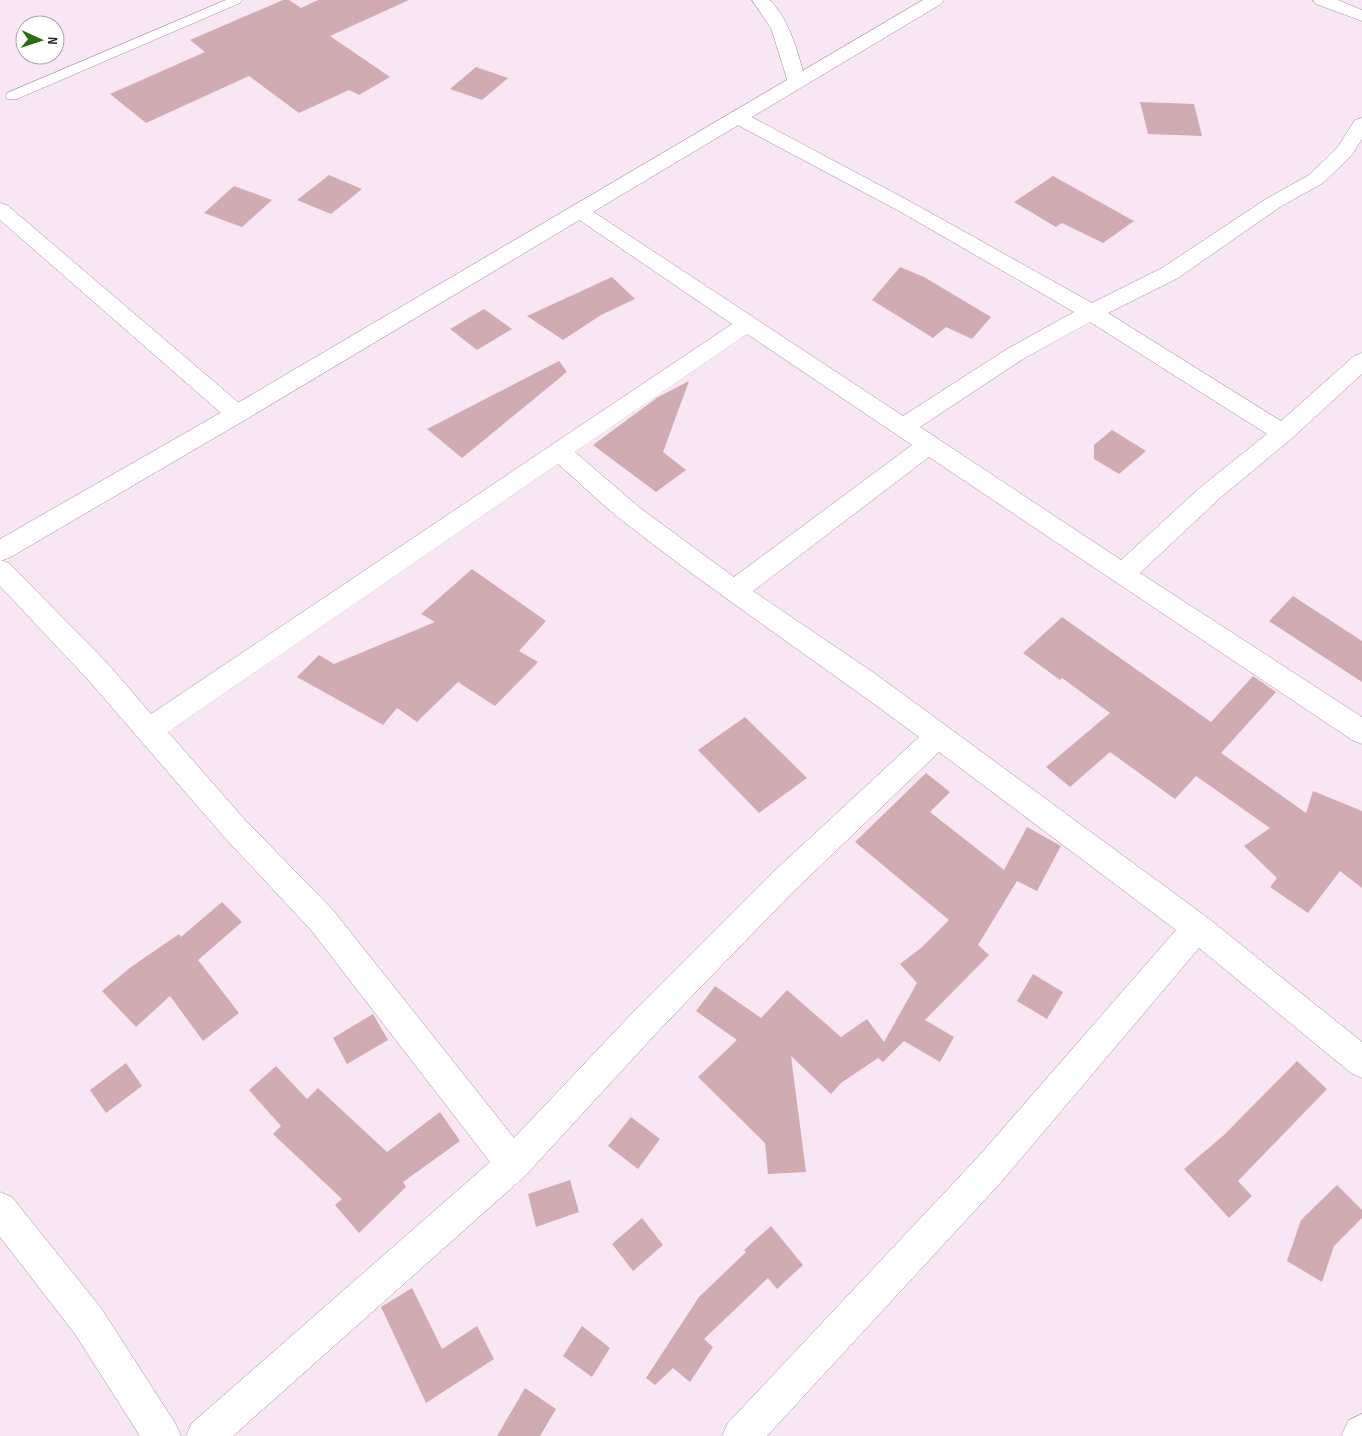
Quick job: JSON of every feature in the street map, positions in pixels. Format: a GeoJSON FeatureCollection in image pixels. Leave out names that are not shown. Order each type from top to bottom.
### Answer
{"type":"FeatureCollection","features":[{"type":"Feature","properties":{"kind":"street"},"geometry":{"type":"LineString","coordinates":[[761,0],[772,11],[784,36],[797,82]]}},
{"type":"Feature","properties":{"kind":"street"},"geometry":{"type":"LineString","coordinates":[[0,551],[237,414],[936,0]]}},
{"type":"Feature","properties":{"kind":"street"},"geometry":{"type":"LineString","coordinates":[[1322,0],[1362,16]]}},
{"type":"Feature","properties":{"kind":"street"},"geometry":{"type":"LineString","coordinates":[[738,117],[906,207],[1091,312],[1283,433]]}},
{"type":"Feature","properties":{"kind":"street"},"geometry":{"type":"LineString","coordinates":[[903,427],[1015,354],[1091,312],[1170,273],[1273,203],[1316,179],[1344,152],[1362,124]]}},
{"type":"Feature","properties":{"kind":"street"},"geometry":{"type":"LineString","coordinates":[[0,209],[237,414]]}},
{"type":"Feature","properties":{"kind":"street"},"geometry":{"type":"LineString","coordinates":[[579,211],[1362,732]]}},
{"type":"Feature","properties":{"kind":"street"},"geometry":{"type":"LineString","coordinates":[[149,730],[748,323]]}},
{"type":"Feature","properties":{"kind":"street"},"geometry":{"type":"LineString","coordinates":[[1122,574],[1211,492],[1283,433],[1362,361]]}},
{"type":"Feature","properties":{"kind":"street"},"geometry":{"type":"LineString","coordinates":[[734,591],[930,446]]}},
{"type":"Feature","properties":{"kind":"street"},"geometry":{"type":"LineString","coordinates":[[559,451],[631,514],[734,591],[860,677],[1197,928],[1362,1062]]}},
{"type":"Feature","properties":{"kind":"street"},"geometry":{"type":"LineString","coordinates":[[0,570],[100,674],[235,829],[322,920],[513,1164]]}},
{"type":"Feature","properties":{"kind":"street"},"geometry":{"type":"LineString","coordinates":[[205,1436],[513,1164],[650,1017],[781,884],[938,736]]}},
{"type":"Feature","properties":{"kind":"street"},"geometry":{"type":"LineString","coordinates":[[741,1436],[990,1170],[1197,928]]}},
{"type":"Feature","properties":{"kind":"street"},"geometry":{"type":"LineString","coordinates":[[0,1209],[88,1321],[162,1436]]}},
{"type":"Feature","properties":{"kind":"lane"},"geometry":{"type":"LineString","coordinates":[[12,96],[229,1]]}},
{"type":"Feature","properties":{"kind":"building"},"geometry":{"type":"Polygon","coordinates":[[[283,0],[289,0],[301,8],[318,0],[409,0],[330,36],[390,77],[359,95],[349,90],[299,113],[249,76],[146,123],[110,94],[205,52],[190,40],[283,0]]]}},
{"type":"Feature","properties":{"kind":"building"},"geometry":{"type":"Polygon","coordinates":[[[476,67],[508,78],[482,100],[450,89],[476,67]]]}},
{"type":"Feature","properties":{"kind":"building"},"geometry":{"type":"Polygon","coordinates":[[[1140,102],[1194,104],[1202,136],[1148,134],[1140,102]]]}},
{"type":"Feature","properties":{"kind":"building"},"geometry":{"type":"Polygon","coordinates":[[[329,175],[362,189],[331,214],[297,200],[329,175]]]}},
{"type":"Feature","properties":{"kind":"building"},"geometry":{"type":"Polygon","coordinates":[[[1053,176],[1134,221],[1103,243],[1062,223],[1056,227],[1014,202],[1053,176]]]}},
{"type":"Feature","properties":{"kind":"building"},"geometry":{"type":"Polygon","coordinates":[[[234,186],[272,200],[242,227],[204,213],[234,186]]]}},
{"type":"Feature","properties":{"kind":"building"},"geometry":{"type":"Polygon","coordinates":[[[900,267],[924,277],[991,317],[972,339],[946,327],[933,338],[872,300],[900,267]]]}},
{"type":"Feature","properties":{"kind":"building"},"geometry":{"type":"Polygon","coordinates":[[[612,277],[635,299],[601,315],[563,340],[527,316],[612,277]]]}},
{"type":"Feature","properties":{"kind":"building"},"geometry":{"type":"Polygon","coordinates":[[[484,309],[512,329],[477,350],[450,329],[484,309]]]}},
{"type":"Feature","properties":{"kind":"building"},"geometry":{"type":"Polygon","coordinates":[[[559,361],[567,372],[462,458],[427,429],[559,361]]]}},
{"type":"Feature","properties":{"kind":"building"},"geometry":{"type":"Polygon","coordinates":[[[689,381],[663,452],[686,470],[656,492],[593,445],[658,397],[689,381]]]}},
{"type":"Feature","properties":{"kind":"building"},"geometry":{"type":"Polygon","coordinates":[[[1112,430],[1146,451],[1119,474],[1094,459],[1094,445],[1112,430]]]}},
{"type":"Feature","properties":{"kind":"building"},"geometry":{"type":"Polygon","coordinates":[[[472,569],[546,621],[519,651],[538,662],[495,706],[458,682],[417,722],[397,708],[383,725],[297,677],[319,655],[334,664],[435,622],[421,614],[472,569]]]}},
{"type":"Feature","properties":{"kind":"building"},"geometry":{"type":"Polygon","coordinates":[[[1293,596],[1362,641],[1362,682],[1269,621],[1293,596]]]}},
{"type":"Feature","properties":{"kind":"building"},"geometry":{"type":"Polygon","coordinates":[[[1062,617],[1211,722],[1253,676],[1276,692],[1221,753],[1306,813],[1313,791],[1362,811],[1362,888],[1340,871],[1308,913],[1270,887],[1277,878],[1244,846],[1270,828],[1196,776],[1175,799],[1110,752],[1070,787],[1046,767],[1110,713],[1062,678],[1060,680],[1023,653],[1062,617]]]}},
{"type":"Feature","properties":{"kind":"building"},"geometry":{"type":"Polygon","coordinates":[[[745,717],[807,778],[759,813],[698,750],[745,717]]]}},
{"type":"Feature","properties":{"kind":"building"},"geometry":{"type":"Polygon","coordinates":[[[926,773],[950,792],[930,812],[1004,870],[1027,827],[1061,846],[1037,891],[1017,881],[978,945],[989,955],[925,1020],[954,1037],[940,1062],[904,1041],[883,1062],[878,1058],[841,1083],[831,1094],[791,1056],[806,1172],[768,1174],[765,1143],[698,1077],[737,1040],[696,1011],[715,986],[761,1018],[787,990],[841,1037],[867,1019],[884,1042],[917,983],[900,964],[921,948],[949,920],[855,842],[926,773]]]}},
{"type":"Feature","properties":{"kind":"building"},"geometry":{"type":"Polygon","coordinates":[[[222,902],[242,922],[198,960],[239,1013],[203,1041],[170,996],[136,1027],[102,991],[131,967],[179,934],[181,937],[222,902]]]}},
{"type":"Feature","properties":{"kind":"building"},"geometry":{"type":"Polygon","coordinates":[[[1033,974],[1063,992],[1047,1019],[1017,1001],[1033,974]]]}},
{"type":"Feature","properties":{"kind":"building"},"geometry":{"type":"Polygon","coordinates":[[[373,1014],[388,1040],[347,1064],[333,1038],[373,1014]]]}},
{"type":"Feature","properties":{"kind":"building"},"geometry":{"type":"Polygon","coordinates":[[[1297,1061],[1327,1089],[1238,1181],[1252,1196],[1229,1218],[1184,1169],[1224,1135],[1297,1061]]]}},
{"type":"Feature","properties":{"kind":"building"},"geometry":{"type":"Polygon","coordinates":[[[126,1063],[142,1086],[106,1113],[90,1090],[126,1063]]]}},
{"type":"Feature","properties":{"kind":"building"},"geometry":{"type":"Polygon","coordinates":[[[276,1066],[307,1099],[318,1088],[387,1152],[440,1112],[460,1141],[403,1182],[406,1187],[359,1233],[335,1205],[342,1199],[273,1134],[281,1126],[249,1090],[276,1066]]]}},
{"type":"Feature","properties":{"kind":"building"},"geometry":{"type":"Polygon","coordinates":[[[631,1117],[660,1139],[638,1169],[608,1146],[631,1117]]]}},
{"type":"Feature","properties":{"kind":"building"},"geometry":{"type":"Polygon","coordinates":[[[570,1180],[579,1212],[536,1227],[528,1194],[570,1180]]]}},
{"type":"Feature","properties":{"kind":"building"},"geometry":{"type":"Polygon","coordinates":[[[1337,1185],[1362,1210],[1362,1218],[1334,1246],[1322,1282],[1287,1261],[1301,1220],[1337,1185]]]}},
{"type":"Feature","properties":{"kind":"building"},"geometry":{"type":"Polygon","coordinates":[[[642,1218],[663,1245],[633,1271],[612,1244],[642,1218]]]}},
{"type":"Feature","properties":{"kind":"building"},"geometry":{"type":"Polygon","coordinates":[[[771,1226],[803,1265],[777,1289],[768,1278],[704,1339],[713,1347],[690,1382],[673,1368],[655,1385],[646,1378],[699,1297],[746,1252],[744,1250],[771,1226]]]}},
{"type":"Feature","properties":{"kind":"building"},"geometry":{"type":"Polygon","coordinates":[[[412,1288],[442,1349],[477,1326],[494,1359],[426,1403],[381,1307],[412,1288]]]}},
{"type":"Feature","properties":{"kind":"building"},"geometry":{"type":"Polygon","coordinates":[[[582,1326],[610,1348],[592,1377],[563,1356],[582,1326]]]}},
{"type":"Feature","properties":{"kind":"building"},"geometry":{"type":"Polygon","coordinates":[[[525,1388],[556,1409],[540,1436],[497,1436],[525,1388]]]}}]}
